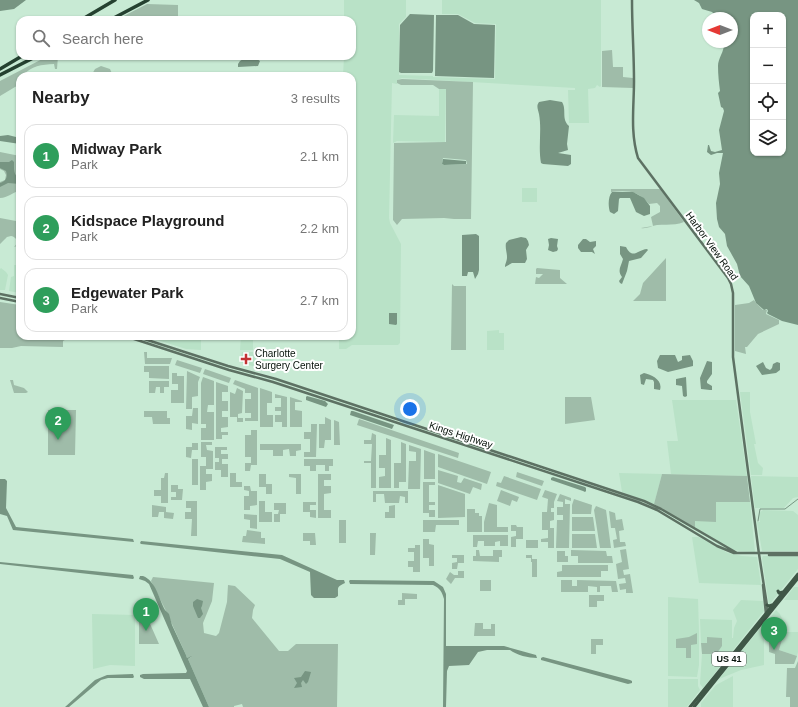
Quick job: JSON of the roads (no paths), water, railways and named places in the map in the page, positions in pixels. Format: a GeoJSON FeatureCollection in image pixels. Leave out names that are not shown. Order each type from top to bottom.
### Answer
{"type":"FeatureCollection","features":[{"type":"Feature","properties":{"kind":"highway"},"geometry":{"type":"LineString","coordinates":[[88,16],[115,0]]}},
{"type":"Feature","properties":{"kind":"highway"},"geometry":{"type":"LineString","coordinates":[[118,16],[148,0]]}},
{"type":"Feature","properties":{"kind":"highway"},"geometry":{"type":"LineString","coordinates":[[0,69],[16,60]]}},
{"type":"Feature","properties":{"kind":"highway"},"geometry":{"type":"LineString","coordinates":[[0,75],[29,60]]}},
{"type":"Feature","properties":{"kind":"main road","name":"Harbor View Road"},"geometry":{"type":"LineString","coordinates":[[632,0],[634,85],[632,123],[634,144],[638,158],[728,278],[733,290],[733,357],[767,605],[767,615]]}},
{"type":"Feature","properties":{"kind":"main road"},"geometry":{"type":"LineString","coordinates":[[0,294],[16,297]]}},
{"type":"Feature","properties":{"kind":"main road"},"geometry":{"type":"LineString","coordinates":[[0,298],[16,301]]}},
{"type":"Feature","properties":{"kind":"main road","name":"Kings Highway"},"geometry":{"type":"LineString","coordinates":[[138,340],[229,370],[273,382],[638,502],[654,508],[734,553],[762,555],[797,554]]}},
{"type":"Feature","properties":{"kind":"main road","name":"Kings Highway"},"geometry":{"type":"LineString","coordinates":[[147,340],[228,366],[276,379],[639,499],[657,507],[713,543],[737,553]]}},
{"type":"Feature","properties":{"kind":"main road","name":"US 41"},"geometry":{"type":"LineString","coordinates":[[694,707],[735,654],[739,646],[793,585],[798,574]]}},
{"type":"Feature","properties":{"kind":"main road","name":"US 41"},"geometry":{"type":"LineString","coordinates":[[690,707],[760,625],[772,605],[796,578]]}},
{"type":"Feature","properties":{"kind":"main road","name":"Harbor View Road"},"geometry":{"type":"LineString","coordinates":[[764,585],[767,615]]}},
{"type":"Feature","properties":{"kind":"main road"},"geometry":{"type":"LineString","coordinates":[[778,591],[779,593],[783,592]]}},
{"type":"Feature","properties":{"kind":"main road"},"geometry":{"type":"LineString","coordinates":[[767,605],[772,605]]}},
{"type":"Feature","properties":{"kind":"main road"},"geometry":{"type":"LineString","coordinates":[[760,625],[765,626]]}},
{"type":"Feature","properties":{"kind":"waterway"},"geometry":{"type":"LineString","coordinates":[[758,521],[760,509],[785,509],[798,499]]}},
{"type":"Feature","properties":{"kind":"place","name":"Charlotte Surgery Center"},"geometry":{"type":"Point","coordinates":[246,359]}},
{"type":"Feature","properties":{"kind":"place","name":"Kidspace Playground"},"geometry":{"type":"Point","coordinates":[58,440]}},
{"type":"Feature","properties":{"kind":"place","name":"Midway Park"},"geometry":{"type":"Point","coordinates":[146,631]}},
{"type":"Feature","properties":{"kind":"place","name":"Edgewater Park"},"geometry":{"type":"Point","coordinates":[774,650]}}]}
